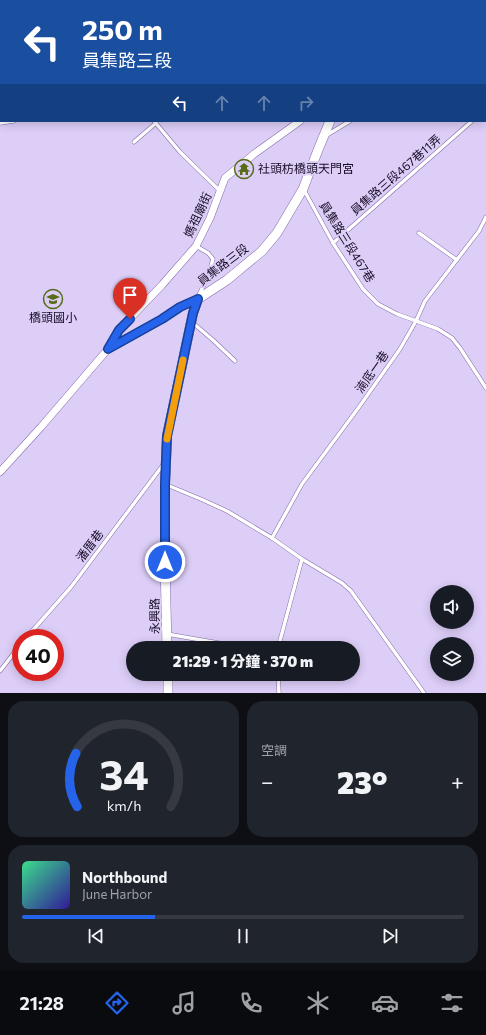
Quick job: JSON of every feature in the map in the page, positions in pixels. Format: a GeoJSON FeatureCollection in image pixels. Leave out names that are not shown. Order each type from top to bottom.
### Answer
{"type":"FeatureCollection","features":[{"type":"Feature","properties":{"kind":"street","name":"媽祖廟街"},"geometry":{"type":"LineString","coordinates":[[108,349],[119,330],[162,285],[196,246],[210,218],[225,178],[254,154],[299,122]]}},
{"type":"Feature","properties":{"kind":"street","name":"員集路三段"},"geometry":{"type":"LineString","coordinates":[[0,472],[108,349],[162,319],[180,307],[198,299],[227,280],[262,251],[277,233],[303,189],[330,122]]}},
{"type":"Feature","properties":{"kind":"street","name":"永興路"},"geometry":{"type":"LineString","coordinates":[[167,641],[165,484],[167,436],[193,313],[198,299]]}},
{"type":"Feature","properties":{"kind":"street"},"geometry":{"type":"LineString","coordinates":[[168,681],[168,693]]}},
{"type":"Feature","properties":{"kind":"lane"},"geometry":{"type":"LineString","coordinates":[[134,142],[155,122],[180,152],[221,192]]}},
{"type":"Feature","properties":{"kind":"lane"},"geometry":{"type":"LineString","coordinates":[[323,138],[348,122]]}},
{"type":"Feature","properties":{"kind":"lane","name":"員集路三段467巷11弄"},"geometry":{"type":"LineString","coordinates":[[333,243],[471,122]]}},
{"type":"Feature","properties":{"kind":"lane","name":"員集路三段467巷"},"geometry":{"type":"LineString","coordinates":[[303,189],[333,243],[363,289],[378,304],[397,314],[438,329],[452,338],[486,388]]}},
{"type":"Feature","properties":{"kind":"lane","name":"湳底一巷"},"geometry":{"type":"LineString","coordinates":[[272,538],[302,484],[359,408],[400,349],[416,321],[424,301],[479,231],[486,217]]}},
{"type":"Feature","properties":{"kind":"lane"},"geometry":{"type":"LineString","coordinates":[[420,233],[457,260]]}},
{"type":"Feature","properties":{"kind":"lane"},"geometry":{"type":"LineString","coordinates":[[196,246],[208,253],[213,259],[208,276],[198,299]]}},
{"type":"Feature","properties":{"kind":"lane"},"geometry":{"type":"LineString","coordinates":[[191,322],[235,361]]}},
{"type":"Feature","properties":{"kind":"lane","name":"潘厝巷"},"geometry":{"type":"LineString","coordinates":[[34,629],[71,587],[166,462]]}},
{"type":"Feature","properties":{"kind":"lane"},"geometry":{"type":"LineString","coordinates":[[165,484],[227,511],[342,583],[351,591],[424,693]]}},
{"type":"Feature","properties":{"kind":"lane"},"geometry":{"type":"LineString","coordinates":[[280,641],[302,558]]}},
{"type":"Feature","properties":{"kind":"lane"},"geometry":{"type":"LineString","coordinates":[[167,634],[207,641]]}},
{"type":"Feature","properties":{"kind":"lane"},"geometry":{"type":"LineString","coordinates":[[0,671],[12,656]]}},
{"type":"Feature","properties":{"kind":"lane"},"geometry":{"type":"LineString","coordinates":[[278,681],[279,693]]}},
{"type":"Feature","properties":{"kind":"slow traffic"},"geometry":{"type":"LineString","coordinates":[[167,439],[183,360]]}},
{"type":"Feature","properties":{"kind":"place","name":"社頭枋橋頭天門宮"},"geometry":{"type":"Point","coordinates":[244,169]}},
{"type":"Feature","properties":{"kind":"place","name":"橋頭國小"},"geometry":{"type":"Point","coordinates":[53,299]}},
{"type":"Feature","properties":{"kind":"route"},"geometry":{"type":"LineString","coordinates":[[130,319],[119,330],[108,349],[162,319],[180,307],[198,299],[193,313],[167,436],[165,484],[165,562]]}}]}
